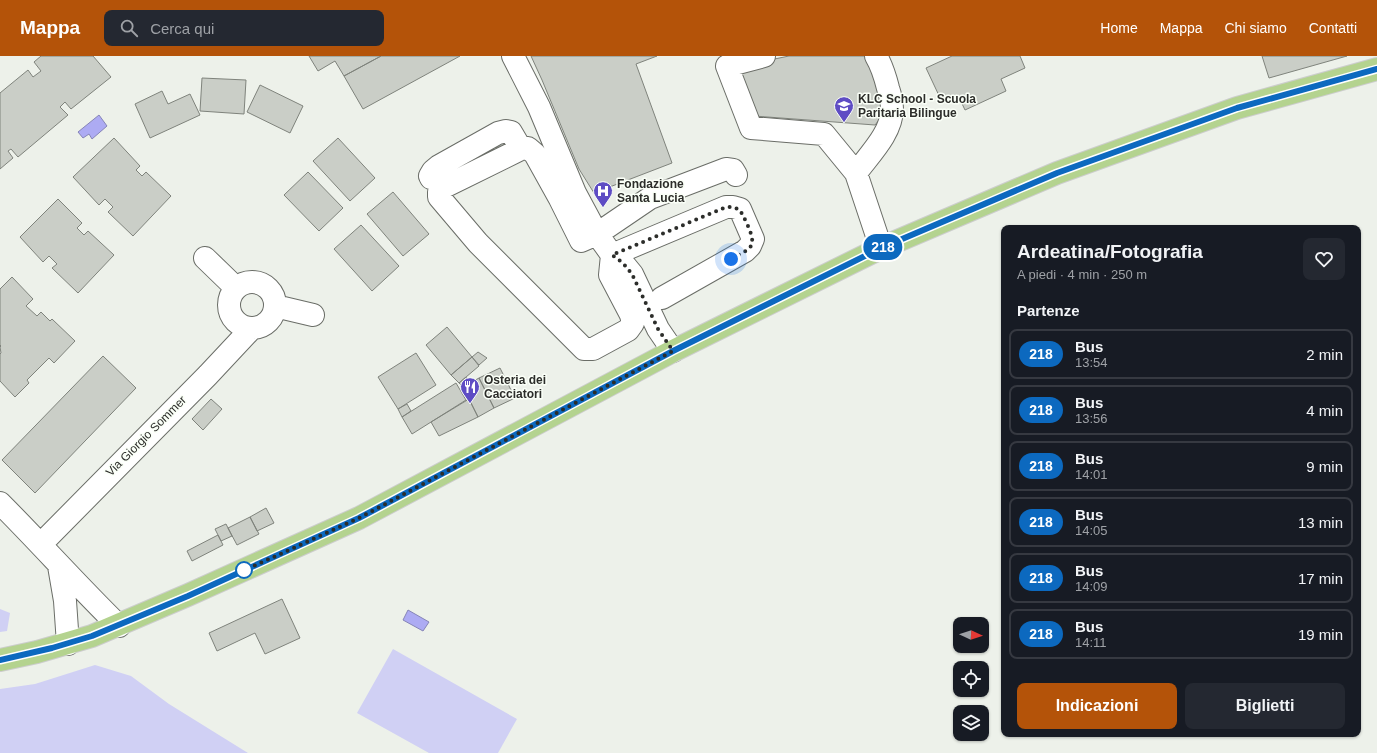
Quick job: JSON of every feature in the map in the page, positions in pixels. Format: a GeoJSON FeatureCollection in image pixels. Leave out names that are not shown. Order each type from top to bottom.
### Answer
{"type":"FeatureCollection","features":[{"type":"Feature","properties":{"kind":"main road"},"geometry":{"type":"LineString","coordinates":[[0,660],[68,644],[119,626],[359,518],[673,351],[881,248],[1057,173],[1237,108],[1377,69]]}},
{"type":"Feature","properties":{"kind":"street"},"geometry":{"type":"LineString","coordinates":[[513,56],[539,107],[575,193],[597,234],[612,255],[623,263],[632,274],[658,329],[673,351]]}},
{"type":"Feature","properties":{"kind":"street"},"geometry":{"type":"LineString","coordinates":[[764,56],[727,66],[751,128],[824,134],[856,173],[881,248]]}},
{"type":"Feature","properties":{"kind":"street"},"geometry":{"type":"LineString","coordinates":[[856,173],[889,124],[892,110],[886,78],[882,65],[876,56]]}},
{"type":"Feature","properties":{"kind":"street"},"geometry":{"type":"LineString","coordinates":[[431,178],[430,176],[433,171],[439,166],[498,133],[506,131],[511,132],[521,149]]}},
{"type":"Feature","properties":{"kind":"street"},"geometry":{"type":"LineString","coordinates":[[612,255],[610,276],[631,315],[633,323],[628,330],[593,349],[584,349],[478,243],[439,197],[439,192],[442,188],[521,149],[528,148],[535,154],[560,199],[580,241],[597,234],[650,198],[726,169],[733,170],[736,176]]}},
{"type":"Feature","properties":{"kind":"street"},"geometry":{"type":"LineString","coordinates":[[612,255],[726,207],[733,207],[740,210],[753,239],[750,246],[745,251],[662,298]]}},
{"type":"Feature","properties":{"kind":"street"},"geometry":{"type":"LineString","coordinates":[[205,258],[236,288]]}},
{"type":"Feature","properties":{"kind":"street"},"geometry":{"type":"LineString","coordinates":[[250,282],[265,286],[271,292],[276,306],[271,319],[259,328],[252,328],[244,327],[232,317],[229,302],[236,288],[250,282]]}},
{"type":"Feature","properties":{"kind":"street"},"geometry":{"type":"LineString","coordinates":[[276,306],[313,315]]}},
{"type":"Feature","properties":{"kind":"street","name":"Via Giorgio Sommer"},"geometry":{"type":"LineString","coordinates":[[41,544],[208,375],[252,328]]}},
{"type":"Feature","properties":{"kind":"street"},"geometry":{"type":"LineString","coordinates":[[0,503],[41,544],[59,566],[119,626]]}},
{"type":"Feature","properties":{"kind":"street"},"geometry":{"type":"LineString","coordinates":[[59,566],[65,601],[68,644]]}},
{"type":"Feature","properties":{"kind":"shaded area"},"geometry":{"type":"Polygon","coordinates":[[[0,609],[10,613],[7,631],[0,632],[0,609]]]}},
{"type":"Feature","properties":{"kind":"shaded area"},"geometry":{"type":"Polygon","coordinates":[[[393,649],[517,719],[498,753],[429,753],[357,713],[393,649]]]}},
{"type":"Feature","properties":{"kind":"shaded area"},"geometry":{"type":"Polygon","coordinates":[[[95,665],[131,676],[169,704],[248,753],[0,753],[0,689],[35,684],[95,665]]]}},
{"type":"Feature","properties":{"kind":"water"},"geometry":{"type":"Polygon","coordinates":[[[99,115],[107,126],[92,139],[89,134],[83,138],[78,132],[99,115]]]}},
{"type":"Feature","properties":{"kind":"water"},"geometry":{"type":"Polygon","coordinates":[[[408,610],[429,622],[423,631],[403,620],[408,610]]]}},
{"type":"Feature","properties":{"kind":"building"},"geometry":{"type":"Polygon","coordinates":[[[41,56],[93,56],[111,77],[71,109],[65,102],[60,107],[68,115],[18,157],[11,149],[8,151],[13,158],[0,169],[0,93],[28,70],[33,77],[41,71],[34,62],[41,56]]]}},
{"type":"Feature","properties":{"kind":"building"},"geometry":{"type":"Polygon","coordinates":[[[309,56],[381,56],[344,76],[335,61],[318,71],[309,56]]]}},
{"type":"Feature","properties":{"kind":"building"},"geometry":{"type":"Polygon","coordinates":[[[381,56],[460,56],[363,109],[344,76],[381,56]]]}},
{"type":"Feature","properties":{"kind":"building"},"geometry":{"type":"Polygon","coordinates":[[[531,56],[657,56],[636,64],[672,163],[594,193],[579,169],[531,56]]]}},
{"type":"Feature","properties":{"kind":"building"},"geometry":{"type":"Polygon","coordinates":[[[789,56],[871,56],[884,114],[875,125],[754,116],[736,67],[789,56]]]}},
{"type":"Feature","properties":{"kind":"building"},"geometry":{"type":"Polygon","coordinates":[[[952,56],[1020,56],[1025,68],[1001,79],[1006,91],[965,110],[958,95],[942,102],[926,68],[952,56]]]}},
{"type":"Feature","properties":{"kind":"building"},"geometry":{"type":"Polygon","coordinates":[[[1262,56],[1347,56],[1269,78],[1262,56]]]}},
{"type":"Feature","properties":{"kind":"building"},"geometry":{"type":"Polygon","coordinates":[[[202,78],[246,80],[244,114],[200,111],[202,78]]]}},
{"type":"Feature","properties":{"kind":"building"},"geometry":{"type":"Polygon","coordinates":[[[260,85],[303,106],[290,133],[247,112],[260,85]]]}},
{"type":"Feature","properties":{"kind":"building"},"geometry":{"type":"Polygon","coordinates":[[[162,91],[168,104],[190,94],[200,115],[150,138],[135,104],[162,91]]]}},
{"type":"Feature","properties":{"kind":"building"},"geometry":{"type":"Polygon","coordinates":[[[114,138],[140,166],[136,170],[142,176],[146,172],[171,196],[133,236],[108,212],[113,207],[105,199],[99,205],[73,177],[114,138]]]}},
{"type":"Feature","properties":{"kind":"building"},"geometry":{"type":"Polygon","coordinates":[[[338,138],[375,178],[350,201],[313,161],[338,138]]]}},
{"type":"Feature","properties":{"kind":"building"},"geometry":{"type":"Polygon","coordinates":[[[308,172],[343,208],[319,231],[284,195],[308,172]]]}},
{"type":"Feature","properties":{"kind":"building"},"geometry":{"type":"Polygon","coordinates":[[[393,192],[429,234],[403,256],[367,214],[393,192]]]}},
{"type":"Feature","properties":{"kind":"building"},"geometry":{"type":"Polygon","coordinates":[[[58,199],[82,223],[77,228],[84,235],[88,231],[114,255],[78,293],[52,268],[57,264],[49,256],[43,262],[20,237],[58,199]]]}},
{"type":"Feature","properties":{"kind":"building"},"geometry":{"type":"Polygon","coordinates":[[[361,225],[399,266],[372,291],[334,249],[361,225]]]}},
{"type":"Feature","properties":{"kind":"building"},"geometry":{"type":"Polygon","coordinates":[[[12,277],[33,299],[26,306],[37,316],[41,312],[50,321],[52,319],[75,341],[54,363],[49,358],[27,380],[29,383],[15,397],[0,381],[0,289],[12,277]]]}},
{"type":"Feature","properties":{"kind":"building"},"geometry":{"type":"Polygon","coordinates":[[[447,327],[472,357],[451,375],[426,345],[447,327]]]}},
{"type":"Feature","properties":{"kind":"building"},"geometry":{"type":"Polygon","coordinates":[[[478,352],[487,358],[479,365],[472,357],[478,352]]]}},
{"type":"Feature","properties":{"kind":"building"},"geometry":{"type":"Polygon","coordinates":[[[416,353],[436,385],[398,409],[378,377],[416,353]]]}},
{"type":"Feature","properties":{"kind":"building"},"geometry":{"type":"Polygon","coordinates":[[[103,356],[136,388],[35,493],[2,460],[103,356]]]}},
{"type":"Feature","properties":{"kind":"building"},"geometry":{"type":"Polygon","coordinates":[[[472,357],[479,366],[459,383],[451,375],[472,357]]]}},
{"type":"Feature","properties":{"kind":"building"},"geometry":{"type":"Polygon","coordinates":[[[500,368],[515,398],[494,408],[479,378],[500,368]]]}},
{"type":"Feature","properties":{"kind":"building"},"geometry":{"type":"Polygon","coordinates":[[[466,377],[470,383],[463,387],[459,383],[466,377]]]}},
{"type":"Feature","properties":{"kind":"building"},"geometry":{"type":"Polygon","coordinates":[[[479,378],[494,408],[478,417],[463,387],[479,378]]]}},
{"type":"Feature","properties":{"kind":"building"},"geometry":{"type":"Polygon","coordinates":[[[456,383],[466,400],[412,434],[402,417],[456,383]]]}},
{"type":"Feature","properties":{"kind":"building"},"geometry":{"type":"Polygon","coordinates":[[[211,399],[222,409],[203,430],[192,419],[211,399]]]}},
{"type":"Feature","properties":{"kind":"building"},"geometry":{"type":"Polygon","coordinates":[[[469,399],[478,417],[439,436],[431,422],[469,399]]]}},
{"type":"Feature","properties":{"kind":"building"},"geometry":{"type":"Polygon","coordinates":[[[407,404],[411,411],[402,417],[398,409],[407,404]]]}},
{"type":"Feature","properties":{"kind":"building"},"geometry":{"type":"Polygon","coordinates":[[[266,508],[274,523],[257,531],[250,517],[266,508]]]}},
{"type":"Feature","properties":{"kind":"building"},"geometry":{"type":"Polygon","coordinates":[[[250,517],[259,534],[237,545],[228,528],[250,517]]]}},
{"type":"Feature","properties":{"kind":"building"},"geometry":{"type":"Polygon","coordinates":[[[226,524],[232,536],[221,541],[215,529],[226,524]]]}},
{"type":"Feature","properties":{"kind":"building"},"geometry":{"type":"Polygon","coordinates":[[[218,535],[223,545],[192,561],[187,551],[218,535]]]}},
{"type":"Feature","properties":{"kind":"building"},"geometry":{"type":"Polygon","coordinates":[[[282,599],[300,638],[265,654],[255,633],[217,651],[209,633],[282,599]]]}},
{"type":"Feature","properties":{"kind":"bus line","name":"218"},"geometry":{"type":"LineString","coordinates":[[0,660],[68,644],[119,626],[359,518],[422,483],[673,351],[881,248],[1057,173],[1237,108],[1311,86],[1377,69]]}},
{"type":"Feature","properties":{"kind":"place","name":"KLC School - Scuola Paritaria Bilingue"},"geometry":{"type":"Point","coordinates":[844,123]}},
{"type":"Feature","properties":{"kind":"place","name":"Fondazione Santa Lucia"},"geometry":{"type":"Point","coordinates":[603,208]}},
{"type":"Feature","properties":{"kind":"place","name":"Osteria dei Cacciatori"},"geometry":{"type":"Point","coordinates":[470,404]}},
{"type":"Feature","properties":{"kind":"route"},"geometry":{"type":"LineString","coordinates":[[244,570],[243,571],[359,518],[422,483],[673,351],[658,329],[632,274],[623,263],[612,255],[726,207],[733,207],[740,210],[753,239],[750,246],[745,251],[731,259]]}}]}
